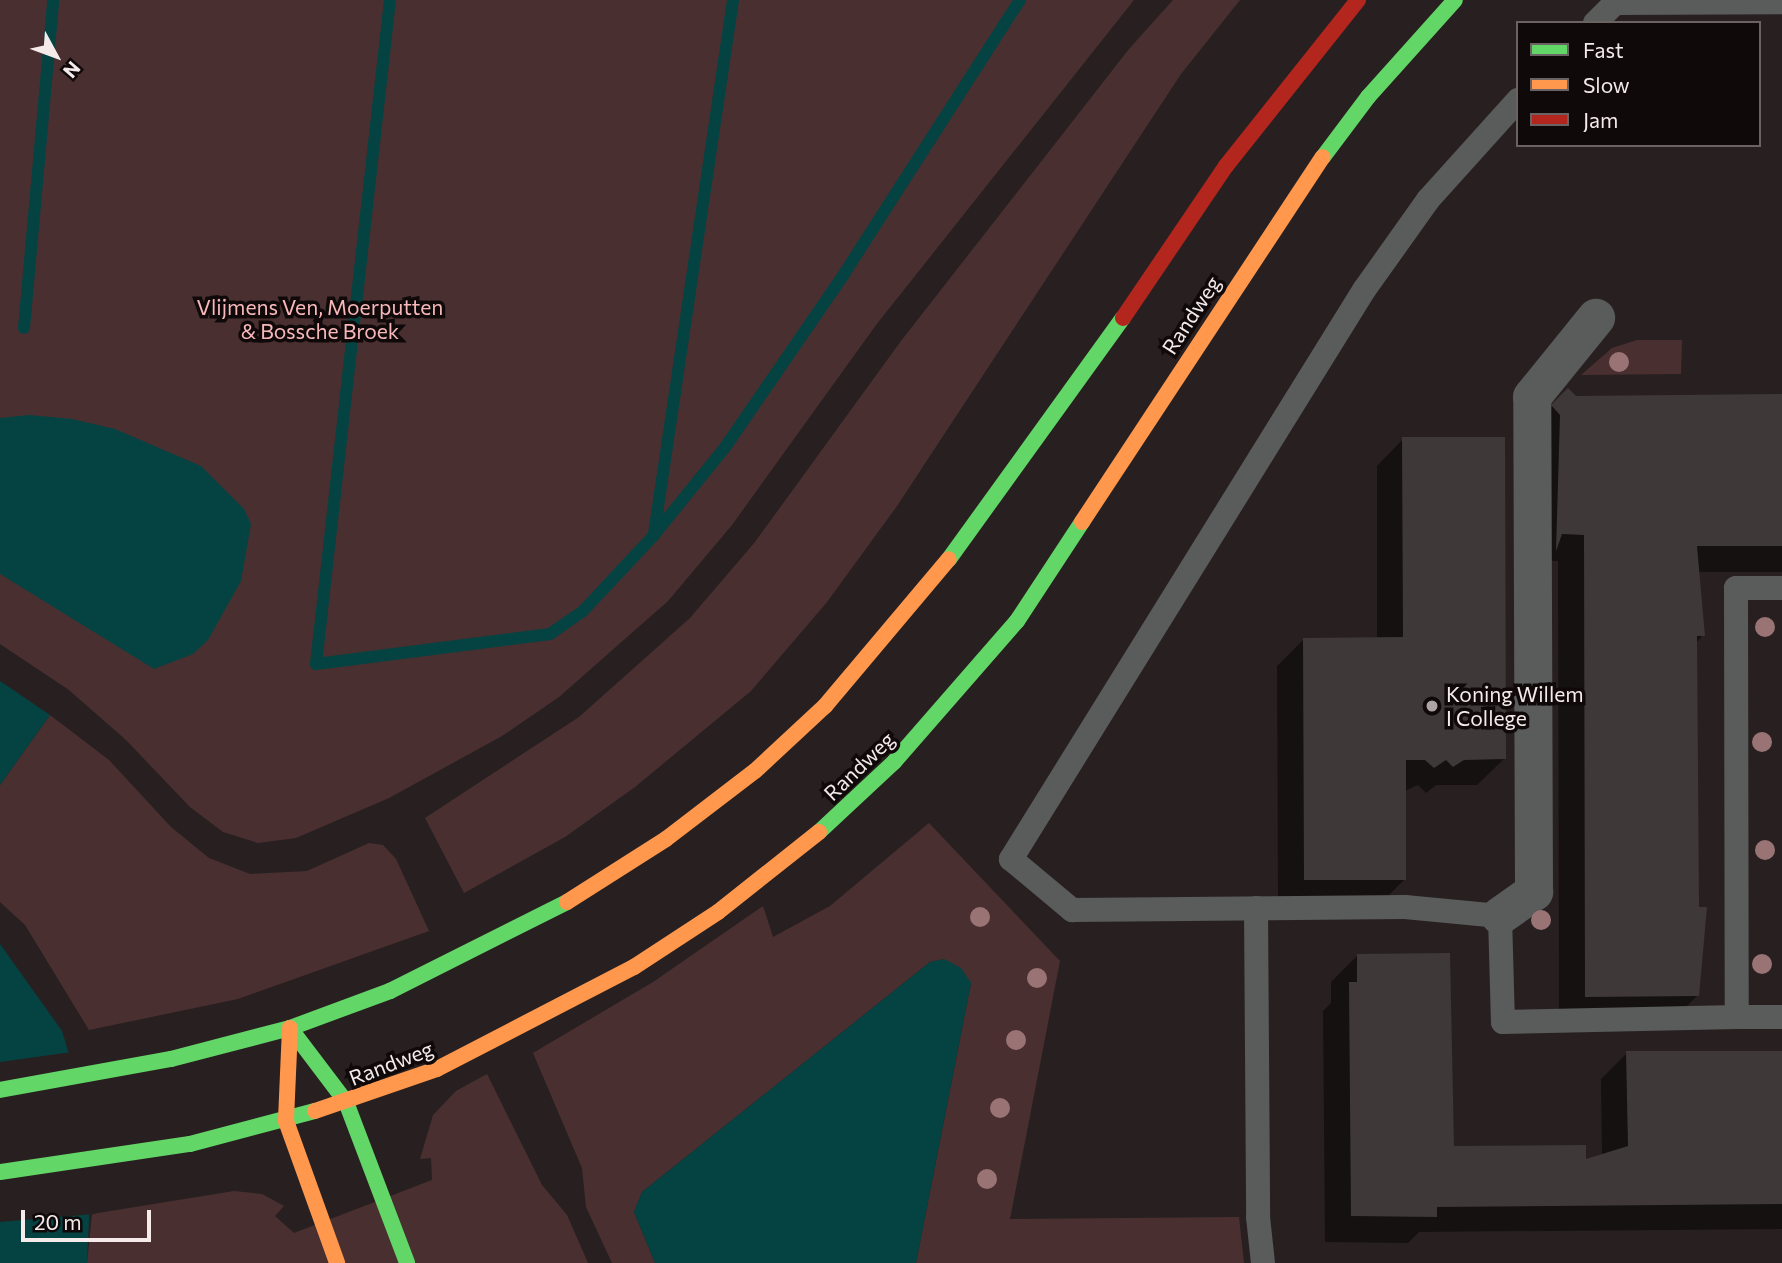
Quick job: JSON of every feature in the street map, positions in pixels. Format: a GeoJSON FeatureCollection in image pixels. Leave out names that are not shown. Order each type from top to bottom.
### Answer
{"type":"FeatureCollection","features":[{"type":"Feature","properties":{"kind":"main road"},"geometry":{"type":"LineString","coordinates":[[0,1090],[172,1059],[290,1028],[390,991],[552,912],[712,806],[825,706],[933,581],[1070,395],[1226,166],[1358,0]]}},
{"type":"Feature","properties":{"kind":"main road","name":"Randweg"},"geometry":{"type":"LineString","coordinates":[[0,1172],[190,1144],[286,1121],[346,1102],[487,1045],[634,967],[774,869],[894,762],[1017,621],[1295,193],[1368,97],[1455,0]]}},
{"type":"Feature","properties":{"kind":"main road"},"geometry":{"type":"LineString","coordinates":[[290,1028],[346,1102],[407,1263]]}},
{"type":"Feature","properties":{"kind":"main road"},"geometry":{"type":"LineString","coordinates":[[290,1028],[286,1121],[337,1263]]}},
{"type":"Feature","properties":{"kind":"street"},"geometry":{"type":"LineString","coordinates":[[1500,916],[1534,892],[1532,397],[1596,318]]}},
{"type":"Feature","properties":{"kind":"lane"},"geometry":{"type":"LineString","coordinates":[[1597,21],[1615,3],[1782,2]]}},
{"type":"Feature","properties":{"kind":"lane"},"geometry":{"type":"LineString","coordinates":[[1516,102],[1428,200],[1364,290],[1011,859],[1072,909],[1405,907],[1500,916],[1503,1021],[1782,1017]]}},
{"type":"Feature","properties":{"kind":"lane"},"geometry":{"type":"LineString","coordinates":[[1737,1017],[1736,588],[1782,588]]}},
{"type":"Feature","properties":{"kind":"lane"},"geometry":{"type":"LineString","coordinates":[[1256,908],[1258,1217],[1263,1263]]}},
{"type":"Feature","properties":{"kind":"green space","name":"Vlijmens Ven, Moerputten & Bossche Broek"},"geometry":{"type":"Polygon","coordinates":[[[0,0],[1134,0],[876,325],[732,525],[668,601],[559,697],[502,736],[389,798],[296,838],[258,843],[223,832],[190,807],[126,740],[69,690],[0,644],[0,0]]]}},
{"type":"Feature","properties":{"kind":"green space"},"geometry":{"type":"Polygon","coordinates":[[[1173,0],[1240,0],[1181,74],[897,506],[827,602],[751,691],[635,787],[565,837],[464,893],[425,818],[579,717],[690,618],[755,542],[901,341],[1129,49],[1173,0]]]}},
{"type":"Feature","properties":{"kind":"green space"},"geometry":{"type":"Polygon","coordinates":[[[1637,340],[1682,340],[1681,374],[1581,375],[1612,348],[1637,340]]]}},
{"type":"Feature","properties":{"kind":"green space"},"geometry":{"type":"Polygon","coordinates":[[[50,715],[109,760],[171,827],[209,858],[250,874],[307,871],[369,843],[383,845],[396,859],[429,931],[238,999],[89,1030],[25,925],[0,902],[0,785],[50,715]]]}},
{"type":"Feature","properties":{"kind":"green space"},"geometry":{"type":"Polygon","coordinates":[[[929,823],[1060,961],[1010,1219],[1239,1217],[1244,1263],[916,1263],[971,983],[944,959],[930,962],[642,1192],[634,1212],[655,1263],[612,1263],[586,1207],[582,1168],[533,1053],[653,982],[763,906],[773,937],[830,906],[929,823]]]}},
{"type":"Feature","properties":{"kind":"green space"},"geometry":{"type":"Polygon","coordinates":[[[487,1074],[542,1185],[567,1215],[588,1263],[87,1263],[92,1214],[234,1191],[262,1194],[284,1206],[275,1216],[294,1233],[432,1180],[431,1158],[420,1159],[433,1115],[456,1091],[487,1074]]]}},
{"type":"Feature","properties":{"kind":"water"},"geometry":{"type":"Polygon","coordinates":[[[29,415],[72,419],[115,429],[201,466],[244,509],[251,524],[241,581],[208,640],[193,654],[154,669],[0,574],[0,418],[29,415]]]}},
{"type":"Feature","properties":{"kind":"water"},"geometry":{"type":"Polygon","coordinates":[[[0,681],[50,715],[0,785],[0,681]]]}},
{"type":"Feature","properties":{"kind":"water"},"geometry":{"type":"Polygon","coordinates":[[[0,944],[62,1031],[93,1132],[87,1263],[0,1263],[0,944]]]}},
{"type":"Feature","properties":{"kind":"water"},"geometry":{"type":"Polygon","coordinates":[[[944,959],[961,968],[971,983],[916,1263],[655,1263],[634,1212],[642,1192],[930,962],[944,959]]]}},
{"type":"Feature","properties":{"kind":"pier"},"geometry":{"type":"Polygon","coordinates":[[[72,1052],[97,1131],[95,1214],[0,1222],[0,1062],[72,1052]]]}},
{"type":"Feature","properties":{"kind":"building"},"geometry":{"type":"Polygon","coordinates":[[[1568,388],[1576,396],[1782,394],[1782,546],[1697,546],[1705,636],[1697,636],[1699,907],[1707,907],[1699,996],[1585,997],[1584,535],[1562,534],[1556,551],[1560,415],[1551,405],[1568,388]]]}},
{"type":"Feature","properties":{"kind":"building"},"geometry":{"type":"Polygon","coordinates":[[[1402,437],[1505,437],[1506,759],[1464,760],[1453,767],[1446,760],[1434,768],[1425,760],[1406,760],[1406,880],[1304,880],[1303,638],[1403,637],[1402,437]]]}},
{"type":"Feature","properties":{"kind":"building"},"geometry":{"type":"Polygon","coordinates":[[[1450,953],[1454,1146],[1586,1145],[1586,1159],[1628,1146],[1626,1051],[1782,1051],[1782,1204],[1437,1207],[1437,1217],[1351,1216],[1349,982],[1357,982],[1357,954],[1450,953]]]}},
{"type":"Feature","properties":{"kind":"waterway"},"geometry":{"type":"LineString","coordinates":[[24,328],[53,0]]}},
{"type":"Feature","properties":{"kind":"waterway"},"geometry":{"type":"LineString","coordinates":[[390,0],[316,664],[550,634],[583,611],[654,535],[726,446],[844,274],[1020,0]]}},
{"type":"Feature","properties":{"kind":"waterway"},"geometry":{"type":"LineString","coordinates":[[654,534],[733,0]]}},
{"type":"Feature","properties":{"kind":"traffic: fast"},"geometry":{"type":"LineString","coordinates":[[1323,157],[1368,97],[1455,0]]}},
{"type":"Feature","properties":{"kind":"traffic: fast"},"geometry":{"type":"LineString","coordinates":[[949,559],[1123,318]]}},
{"type":"Feature","properties":{"kind":"traffic: fast"},"geometry":{"type":"LineString","coordinates":[[819,832],[894,762],[1017,621],[1082,522]]}},
{"type":"Feature","properties":{"kind":"traffic: fast"},"geometry":{"type":"LineString","coordinates":[[0,1090],[171,1059],[290,1028],[390,991],[567,902]]}},
{"type":"Feature","properties":{"kind":"traffic: fast"},"geometry":{"type":"LineString","coordinates":[[290,1028],[346,1102],[407,1263]]}},
{"type":"Feature","properties":{"kind":"traffic: fast"},"geometry":{"type":"LineString","coordinates":[[0,1172],[190,1144],[315,1111]]}},
{"type":"Feature","properties":{"kind":"traffic: slow"},"geometry":{"type":"LineString","coordinates":[[1082,522],[1323,157]]}},
{"type":"Feature","properties":{"kind":"traffic: slow"},"geometry":{"type":"LineString","coordinates":[[567,902],[666,839],[755,771],[825,706],[949,559]]}},
{"type":"Feature","properties":{"kind":"traffic: slow"},"geometry":{"type":"LineString","coordinates":[[315,1111],[437,1069],[634,967],[718,912],[819,832]]}},
{"type":"Feature","properties":{"kind":"traffic: slow"},"geometry":{"type":"LineString","coordinates":[[290,1028],[286,1121],[337,1263]]}},
{"type":"Feature","properties":{"kind":"traffic: jam"},"geometry":{"type":"LineString","coordinates":[[1123,318],[1226,166],[1358,0]]}},
{"type":"Feature","properties":{"kind":"place","name":"Koning Willem I College"},"geometry":{"type":"Point","coordinates":[1432,706]}}]}
